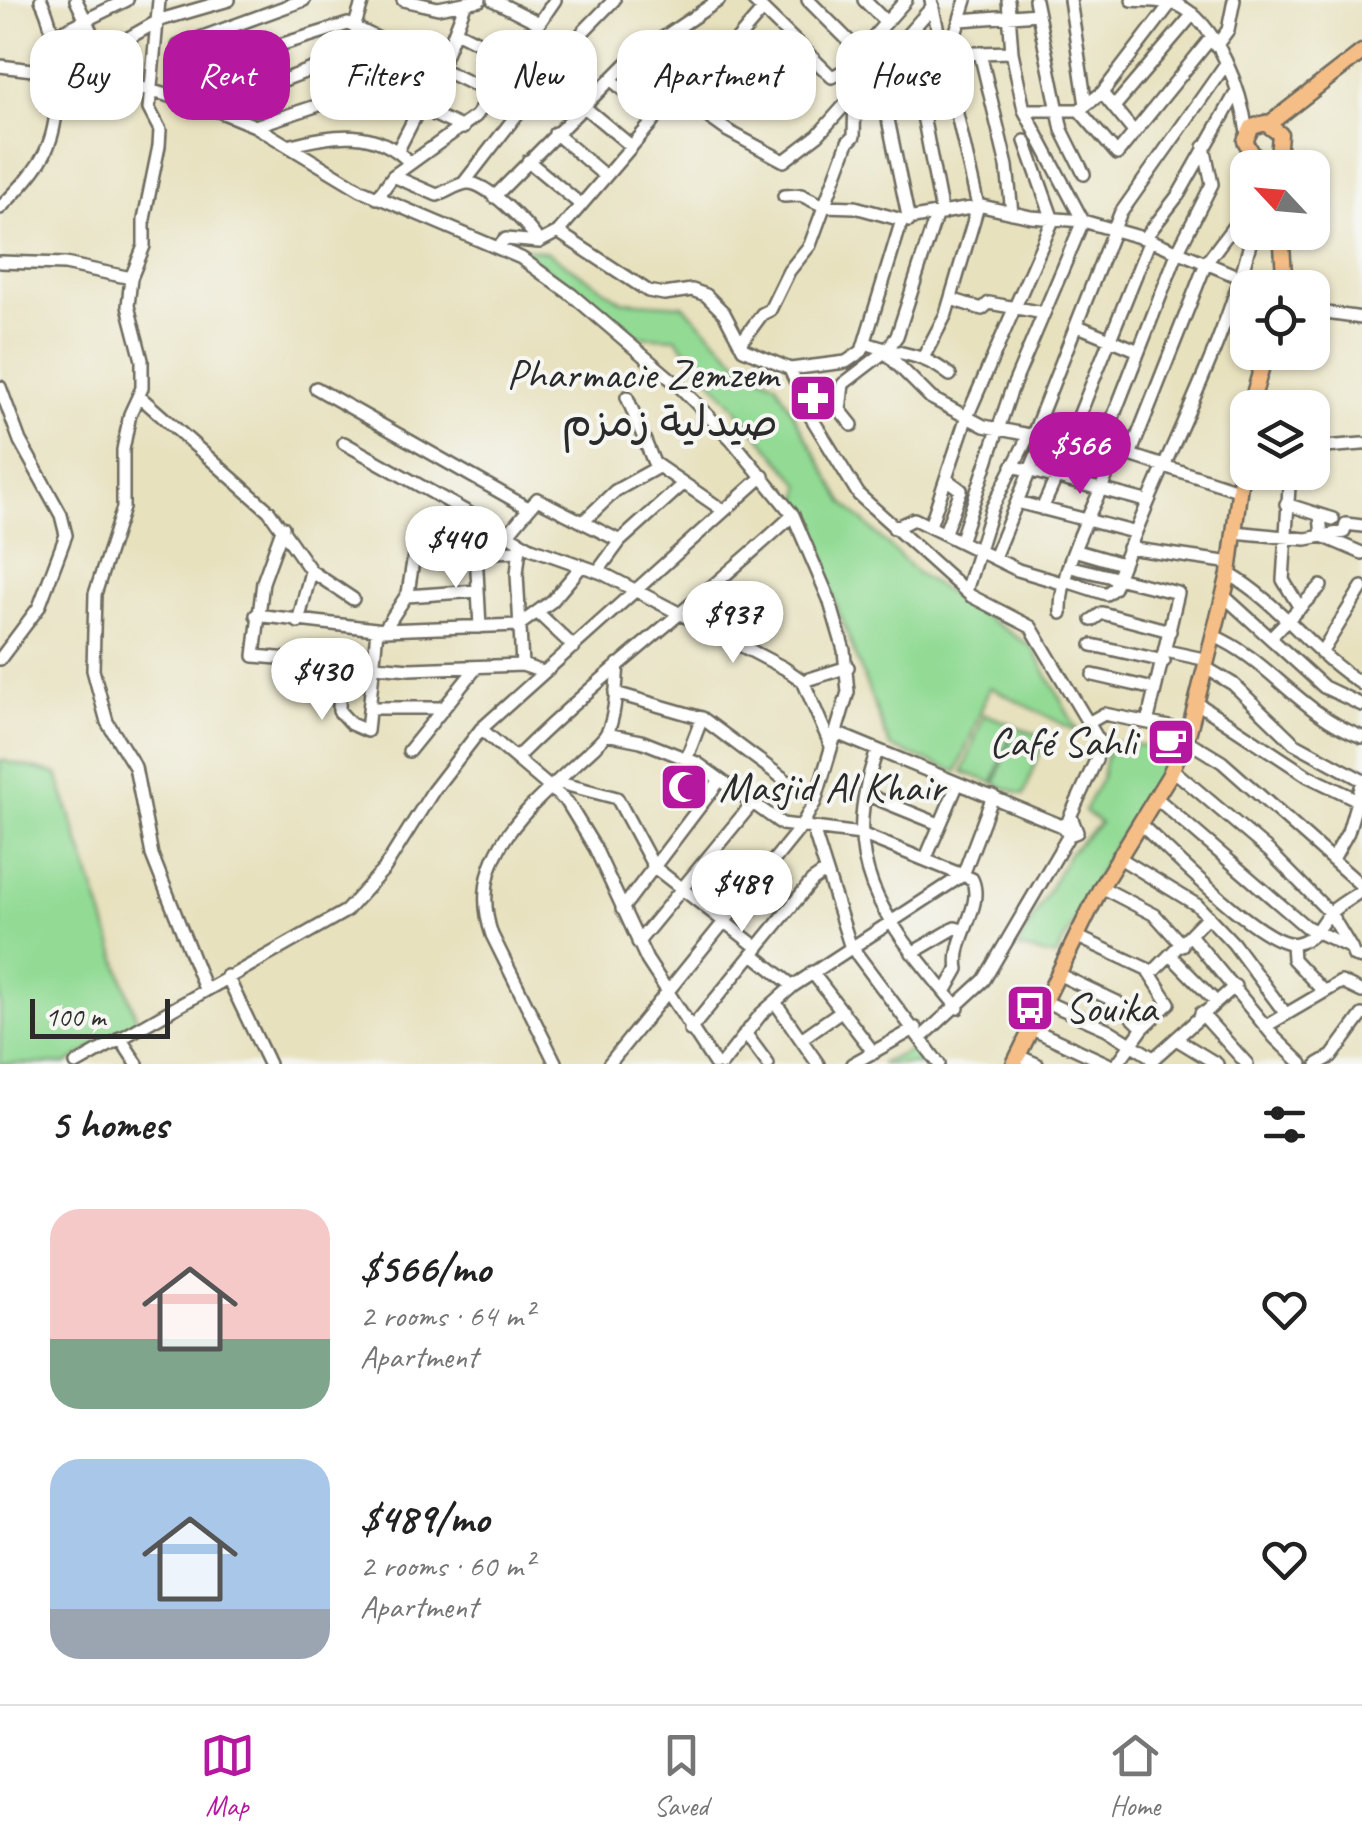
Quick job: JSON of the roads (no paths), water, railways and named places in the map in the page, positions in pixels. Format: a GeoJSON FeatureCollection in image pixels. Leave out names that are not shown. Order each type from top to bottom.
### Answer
{"type":"FeatureCollection","features":[{"type":"Feature","properties":{"kind":"main road"},"geometry":{"type":"LineString","coordinates":[[1249,150],[1247,134],[1272,132],[1300,102],[1362,52]]}},
{"type":"Feature","properties":{"kind":"main road"},"geometry":{"type":"LineString","coordinates":[[1272,132],[1272,150]]}},
{"type":"Feature","properties":{"kind":"main road"},"geometry":{"type":"LineString","coordinates":[[1272,132],[1274,150]]}},
{"type":"Feature","properties":{"kind":"main road"},"geometry":{"type":"LineString","coordinates":[[1016,1060],[1101,887],[1172,769],[1187,736],[1230,568],[1238,490]]}},
{"type":"Feature","properties":{"kind":"street"},"geometry":{"type":"LineString","coordinates":[[41,0],[50,30]]}},
{"type":"Feature","properties":{"kind":"street"},"geometry":{"type":"LineString","coordinates":[[76,0],[92,30]]}},
{"type":"Feature","properties":{"kind":"street"},"geometry":{"type":"LineString","coordinates":[[69,30],[127,0]]}},
{"type":"Feature","properties":{"kind":"street"},"geometry":{"type":"LineString","coordinates":[[160,0],[150,93],[159,146],[144,219],[144,246],[131,278],[128,306],[143,368],[123,450],[123,508],[96,587],[93,679],[107,722],[135,766],[152,855],[205,989]]}},
{"type":"Feature","properties":{"kind":"street"},"geometry":{"type":"LineString","coordinates":[[177,0],[177,15]]}},
{"type":"Feature","properties":{"kind":"street"},"geometry":{"type":"LineString","coordinates":[[142,30],[160,20],[229,0]]}},
{"type":"Feature","properties":{"kind":"street"},"geometry":{"type":"LineString","coordinates":[[222,30],[304,0]]}},
{"type":"Feature","properties":{"kind":"street"},"geometry":{"type":"LineString","coordinates":[[354,25],[363,0]]}},
{"type":"Feature","properties":{"kind":"street"},"geometry":{"type":"LineString","coordinates":[[402,0],[459,4],[480,0]]}},
{"type":"Feature","properties":{"kind":"street"},"geometry":{"type":"LineString","coordinates":[[493,0],[538,22]]}},
{"type":"Feature","properties":{"kind":"street"},"geometry":{"type":"LineString","coordinates":[[532,30],[555,0]]}},
{"type":"Feature","properties":{"kind":"street"},"geometry":{"type":"LineString","coordinates":[[463,184],[574,41],[614,0]]}},
{"type":"Feature","properties":{"kind":"street"},"geometry":{"type":"LineString","coordinates":[[675,30],[719,0]]}},
{"type":"Feature","properties":{"kind":"street"},"geometry":{"type":"LineString","coordinates":[[808,0],[838,30]]}},
{"type":"Feature","properties":{"kind":"street"},"geometry":{"type":"LineString","coordinates":[[864,0],[886,22]]}},
{"type":"Feature","properties":{"kind":"street"},"geometry":{"type":"LineString","coordinates":[[879,30],[906,0]]}},
{"type":"Feature","properties":{"kind":"street"},"geometry":{"type":"LineString","coordinates":[[956,30],[966,0]]}},
{"type":"Feature","properties":{"kind":"street"},"geometry":{"type":"LineString","coordinates":[[1008,0],[1012,52],[1024,110],[1083,221]]}},
{"type":"Feature","properties":{"kind":"street"},"geometry":{"type":"LineString","coordinates":[[1070,0],[1082,108],[1115,154],[1213,42],[1228,30],[1234,0]]}},
{"type":"Feature","properties":{"kind":"street"},"geometry":{"type":"LineString","coordinates":[[1132,0],[1171,2],[1193,14],[1225,65],[1244,111],[1247,134]]}},
{"type":"Feature","properties":{"kind":"street"},"geometry":{"type":"LineString","coordinates":[[1024,110],[1082,108],[1102,93],[1171,2]]}},
{"type":"Feature","properties":{"kind":"street"},"geometry":{"type":"LineString","coordinates":[[913,30],[932,3]]}},
{"type":"Feature","properties":{"kind":"street"},"geometry":{"type":"LineString","coordinates":[[932,3],[938,30]]}},
{"type":"Feature","properties":{"kind":"street"},"geometry":{"type":"LineString","coordinates":[[459,4],[456,32],[476,42]]}},
{"type":"Feature","properties":{"kind":"street"},"geometry":{"type":"LineString","coordinates":[[738,30],[757,4],[828,76],[836,74]]}},
{"type":"Feature","properties":{"kind":"street"},"geometry":{"type":"LineString","coordinates":[[961,20],[1009,16],[1036,7],[1066,144],[1084,174]]}},
{"type":"Feature","properties":{"kind":"street"},"geometry":{"type":"LineString","coordinates":[[1114,108],[1193,14]]}},
{"type":"Feature","properties":{"kind":"street"},"geometry":{"type":"LineString","coordinates":[[354,25],[357,30]]}},
{"type":"Feature","properties":{"kind":"street"},"geometry":{"type":"LineString","coordinates":[[290,44],[354,25],[364,30]]}},
{"type":"Feature","properties":{"kind":"street"},"geometry":{"type":"LineString","coordinates":[[974,53],[1012,52]]}},
{"type":"Feature","properties":{"kind":"street"},"geometry":{"type":"LineString","coordinates":[[980,53],[1006,160],[1012,213]]}},
{"type":"Feature","properties":{"kind":"street"},"geometry":{"type":"LineString","coordinates":[[995,555],[1029,472],[1034,438],[1122,208],[1225,65]]}},
{"type":"Feature","properties":{"kind":"street"},"geometry":{"type":"LineString","coordinates":[[0,66],[30,70]]}},
{"type":"Feature","properties":{"kind":"street"},"geometry":{"type":"LineString","coordinates":[[597,92],[617,73]]}},
{"type":"Feature","properties":{"kind":"street"},"geometry":{"type":"LineString","coordinates":[[610,79],[617,85]]}},
{"type":"Feature","properties":{"kind":"street"},"geometry":{"type":"LineString","coordinates":[[143,90],[163,96]]}},
{"type":"Feature","properties":{"kind":"street"},"geometry":{"type":"LineString","coordinates":[[1068,443],[1147,239],[1176,199],[1236,92]]}},
{"type":"Feature","properties":{"kind":"street"},"geometry":{"type":"LineString","coordinates":[[1102,93],[1134,132]]}},
{"type":"Feature","properties":{"kind":"street"},"geometry":{"type":"LineString","coordinates":[[256,126],[310,108]]}},
{"type":"Feature","properties":{"kind":"street"},"geometry":{"type":"LineString","coordinates":[[1244,111],[1272,132]]}},
{"type":"Feature","properties":{"kind":"street"},"geometry":{"type":"LineString","coordinates":[[377,198],[393,176],[464,128],[476,112]]}},
{"type":"Feature","properties":{"kind":"street"},"geometry":{"type":"LineString","coordinates":[[719,120],[780,162],[812,142],[836,116]]}},
{"type":"Feature","properties":{"kind":"street"},"geometry":{"type":"LineString","coordinates":[[597,118],[630,146]]}},
{"type":"Feature","properties":{"kind":"street"},"geometry":{"type":"LineString","coordinates":[[0,208],[49,146],[52,120]]}},
{"type":"Feature","properties":{"kind":"street"},"geometry":{"type":"LineString","coordinates":[[241,120],[290,144],[377,198],[498,247],[572,295],[714,420],[763,476],[793,515],[829,600],[848,667],[848,692],[815,802],[800,828],[609,1064]]}},
{"type":"Feature","properties":{"kind":"street"},"geometry":{"type":"LineString","coordinates":[[398,150],[409,120]]}},
{"type":"Feature","properties":{"kind":"street"},"geometry":{"type":"LineString","coordinates":[[446,120],[464,128]]}},
{"type":"Feature","properties":{"kind":"street"},"geometry":{"type":"LineString","coordinates":[[494,197],[568,120]]}},
{"type":"Feature","properties":{"kind":"street"},"geometry":{"type":"LineString","coordinates":[[498,247],[514,238],[539,242],[558,232],[652,120]]}},
{"type":"Feature","properties":{"kind":"street"},"geometry":{"type":"LineString","coordinates":[[740,344],[762,313],[770,310],[788,271],[805,254],[848,141],[854,136],[854,120]]}},
{"type":"Feature","properties":{"kind":"street"},"geometry":{"type":"LineString","coordinates":[[558,232],[648,291],[664,294],[692,290],[706,295],[724,314],[745,351],[790,368],[846,362],[866,342],[906,220],[889,120]]}},
{"type":"Feature","properties":{"kind":"street"},"geometry":{"type":"LineString","coordinates":[[852,424],[840,410],[844,382],[885,352],[907,313],[939,215],[922,120]]}},
{"type":"Feature","properties":{"kind":"street"},"geometry":{"type":"LineString","coordinates":[[924,356],[951,299],[978,206],[959,120]]}},
{"type":"Feature","properties":{"kind":"street"},"geometry":{"type":"LineString","coordinates":[[1006,160],[1034,128]]}},
{"type":"Feature","properties":{"kind":"street"},"geometry":{"type":"LineString","coordinates":[[290,144],[347,133],[398,150],[410,163]]}},
{"type":"Feature","properties":{"kind":"street"},"geometry":{"type":"LineString","coordinates":[[554,133],[604,175]]}},
{"type":"Feature","properties":{"kind":"street"},"geometry":{"type":"LineString","coordinates":[[930,526],[966,419],[1052,220],[1024,141]]}},
{"type":"Feature","properties":{"kind":"street"},"geometry":{"type":"LineString","coordinates":[[1101,448],[1178,251],[1212,184],[1204,148]]}},
{"type":"Feature","properties":{"kind":"street"},"geometry":{"type":"LineString","coordinates":[[528,161],[580,204]]}},
{"type":"Feature","properties":{"kind":"street"},"geometry":{"type":"LineString","coordinates":[[393,176],[434,195],[463,184],[476,184],[529,226],[539,242]]}},
{"type":"Feature","properties":{"kind":"street"},"geometry":{"type":"LineString","coordinates":[[784,196],[800,195],[824,206],[855,208],[906,220],[978,206],[1052,220],[1083,221],[1147,239],[1230,273]]}},
{"type":"Feature","properties":{"kind":"street"},"geometry":{"type":"LineString","coordinates":[[961,540],[998,429],[1083,221]]}},
{"type":"Feature","properties":{"kind":"street"},"geometry":{"type":"LineString","coordinates":[[1130,455],[1206,263],[1230,231]]}},
{"type":"Feature","properties":{"kind":"street"},"geometry":{"type":"LineString","coordinates":[[0,262],[48,262],[131,278]]}},
{"type":"Feature","properties":{"kind":"street"},"geometry":{"type":"LineString","coordinates":[[951,299],[982,309],[990,303],[1044,313]]}},
{"type":"Feature","properties":{"kind":"street"},"geometry":{"type":"LineString","coordinates":[[894,528],[908,518],[995,555],[1028,574],[1106,594],[1117,581],[1133,532],[1230,304]]}},
{"type":"Feature","properties":{"kind":"street"},"geometry":{"type":"LineString","coordinates":[[1330,314],[1362,318]]}},
{"type":"Feature","properties":{"kind":"street"},"geometry":{"type":"LineString","coordinates":[[1078,326],[1139,351]]}},
{"type":"Feature","properties":{"kind":"street"},"geometry":{"type":"LineString","coordinates":[[866,342],[885,352],[932,398],[966,419],[1034,438],[1130,455],[1230,487]]}},
{"type":"Feature","properties":{"kind":"street"},"geometry":{"type":"LineString","coordinates":[[885,352],[924,356],[950,375]]}},
{"type":"Feature","properties":{"kind":"street"},"geometry":{"type":"LineString","coordinates":[[790,368],[813,420],[856,491],[966,592],[1031,628],[1090,722],[1100,749],[1067,827],[994,964],[958,1008],[920,1032],[852,1064]]}},
{"type":"Feature","properties":{"kind":"street"},"geometry":{"type":"LineString","coordinates":[[0,388],[23,447],[61,515],[66,540],[39,607],[0,659]]}},
{"type":"Feature","properties":{"kind":"street"},"geometry":{"type":"LineString","coordinates":[[316,388],[528,508]]}},
{"type":"Feature","properties":{"kind":"street"},"geometry":{"type":"LineString","coordinates":[[139,396],[283,528],[311,570],[353,600]]}},
{"type":"Feature","properties":{"kind":"street"},"geometry":{"type":"LineString","coordinates":[[628,397],[658,467],[724,511]]}},
{"type":"Feature","properties":{"kind":"street"},"geometry":{"type":"LineString","coordinates":[[966,592],[990,514],[1012,466],[1034,438]]}},
{"type":"Feature","properties":{"kind":"street"},"geometry":{"type":"LineString","coordinates":[[344,443],[507,535],[520,547],[598,571],[803,681],[834,740],[877,751],[1067,827]]}},
{"type":"Feature","properties":{"kind":"street"},"geometry":{"type":"LineString","coordinates":[[1330,447],[1362,444]]}},
{"type":"Feature","properties":{"kind":"street"},"geometry":{"type":"LineString","coordinates":[[1060,614],[1086,520],[1116,452]]}},
{"type":"Feature","properties":{"kind":"street"},"geometry":{"type":"LineString","coordinates":[[1012,466],[1146,501]]}},
{"type":"Feature","properties":{"kind":"street"},"geometry":{"type":"LineString","coordinates":[[584,520],[614,491],[658,467]]}},
{"type":"Feature","properties":{"kind":"street"},"geometry":{"type":"LineString","coordinates":[[76,1064],[227,976],[321,928],[357,900],[480,728],[763,476]]}},
{"type":"Feature","properties":{"kind":"street"},"geometry":{"type":"LineString","coordinates":[[945,532],[961,490],[946,478]]}},
{"type":"Feature","properties":{"kind":"street"},"geometry":{"type":"LineString","coordinates":[[1042,509],[1055,480]]}},
{"type":"Feature","properties":{"kind":"street"},"geometry":{"type":"LineString","coordinates":[[598,571],[620,542],[682,485]]}},
{"type":"Feature","properties":{"kind":"street"},"geometry":{"type":"LineString","coordinates":[[1288,490],[1283,580],[1300,608]]}},
{"type":"Feature","properties":{"kind":"street"},"geometry":{"type":"LineString","coordinates":[[507,535],[539,500],[620,542]]}},
{"type":"Feature","properties":{"kind":"street"},"geometry":{"type":"LineString","coordinates":[[1017,502],[1133,532]]}},
{"type":"Feature","properties":{"kind":"street"},"geometry":{"type":"LineString","coordinates":[[1286,504],[1326,517],[1322,536]]}},
{"type":"Feature","properties":{"kind":"street"},"geometry":{"type":"LineString","coordinates":[[516,758],[618,664],[680,616],[793,515]]}},
{"type":"Feature","properties":{"kind":"street"},"geometry":{"type":"LineString","coordinates":[[1234,532],[1322,536],[1344,532],[1346,524],[1362,526]]}},
{"type":"Feature","properties":{"kind":"street"},"geometry":{"type":"LineString","coordinates":[[283,528],[268,565],[256,615],[254,656],[374,667],[522,665],[544,672]]}},
{"type":"Feature","properties":{"kind":"street"},"geometry":{"type":"LineString","coordinates":[[1322,536],[1362,553]]}},
{"type":"Feature","properties":{"kind":"street"},"geometry":{"type":"LineString","coordinates":[[340,665],[342,716],[367,731],[381,630],[407,596],[414,555],[520,547]]}},
{"type":"Feature","properties":{"kind":"street"},"geometry":{"type":"LineString","coordinates":[[520,547],[522,665]]}},
{"type":"Feature","properties":{"kind":"street"},"geometry":{"type":"LineString","coordinates":[[1128,548],[1230,568],[1322,654],[1357,681],[1362,664]]}},
{"type":"Feature","properties":{"kind":"street"},"geometry":{"type":"LineString","coordinates":[[1077,550],[1122,564]]}},
{"type":"Feature","properties":{"kind":"street"},"geometry":{"type":"LineString","coordinates":[[476,552],[480,627]]}},
{"type":"Feature","properties":{"kind":"street"},"geometry":{"type":"LineString","coordinates":[[1071,567],[1117,581],[1177,592],[1148,719]]}},
{"type":"Feature","properties":{"kind":"street"},"geometry":{"type":"LineString","coordinates":[[256,615],[381,630],[519,624],[538,613],[580,568]]}},
{"type":"Feature","properties":{"kind":"street"},"geometry":{"type":"LineString","coordinates":[[298,622],[311,570]]}},
{"type":"Feature","properties":{"kind":"street"},"geometry":{"type":"LineString","coordinates":[[1271,637],[1321,586]]}},
{"type":"Feature","properties":{"kind":"street"},"geometry":{"type":"LineString","coordinates":[[1322,654],[1362,587]]}},
{"type":"Feature","properties":{"kind":"street"},"geometry":{"type":"LineString","coordinates":[[407,596],[477,591]]}},
{"type":"Feature","properties":{"kind":"street"},"geometry":{"type":"LineString","coordinates":[[1224,596],[1324,687],[1362,706]]}},
{"type":"Feature","properties":{"kind":"street"},"geometry":{"type":"LineString","coordinates":[[538,613],[574,647]]}},
{"type":"Feature","properties":{"kind":"street"},"geometry":{"type":"LineString","coordinates":[[1092,620],[1102,613],[1170,631]]}},
{"type":"Feature","properties":{"kind":"street"},"geometry":{"type":"LineString","coordinates":[[1214,636],[1245,655],[1311,711],[1362,737]]}},
{"type":"Feature","properties":{"kind":"street"},"geometry":{"type":"LineString","coordinates":[[1092,645],[1208,664],[1294,743],[1362,782],[1356,831],[1333,859]]}},
{"type":"Feature","properties":{"kind":"street"},"geometry":{"type":"LineString","coordinates":[[556,1064],[492,935],[486,899],[495,850],[606,734],[618,664]]}},
{"type":"Feature","properties":{"kind":"street"},"geometry":{"type":"LineString","coordinates":[[803,681],[848,667]]}},
{"type":"Feature","properties":{"kind":"street"},"geometry":{"type":"LineString","coordinates":[[409,751],[476,668]]}},
{"type":"Feature","properties":{"kind":"street"},"geometry":{"type":"LineString","coordinates":[[1093,675],[1154,689]]}},
{"type":"Feature","properties":{"kind":"street"},"geometry":{"type":"LineString","coordinates":[[615,693],[702,718],[815,802]]}},
{"type":"Feature","properties":{"kind":"street"},"geometry":{"type":"LineString","coordinates":[[1197,703],[1308,776],[1359,801]]}},
{"type":"Feature","properties":{"kind":"street"},"geometry":{"type":"LineString","coordinates":[[372,708],[442,708]]}},
{"type":"Feature","properties":{"kind":"street"},"geometry":{"type":"LineString","coordinates":[[1090,722],[1104,714],[1148,719],[1187,736],[1225,765],[1362,888],[1330,913],[1318,932],[1292,944],[1276,940],[1251,923],[1139,823]]}},
{"type":"Feature","properties":{"kind":"street"},"geometry":{"type":"LineString","coordinates":[[687,758],[702,718]]}},
{"type":"Feature","properties":{"kind":"street"},"geometry":{"type":"LineString","coordinates":[[480,728],[554,785],[576,816],[667,996],[719,1064],[793,986],[886,921],[963,875],[994,796]]}},
{"type":"Feature","properties":{"kind":"street"},"geometry":{"type":"LineString","coordinates":[[606,734],[687,758],[782,824],[814,832],[862,834],[972,879],[976,891],[956,955],[956,977],[944,992]]}},
{"type":"Feature","properties":{"kind":"street"},"geometry":{"type":"LineString","coordinates":[[877,751],[864,794],[862,834],[872,885],[886,921],[958,1008]]}},
{"type":"Feature","properties":{"kind":"street"},"geometry":{"type":"LineString","coordinates":[[1172,769],[1227,812],[1330,913],[1354,956],[1362,958]]}},
{"type":"Feature","properties":{"kind":"street"},"geometry":{"type":"LineString","coordinates":[[622,910],[720,780]]}},
{"type":"Feature","properties":{"kind":"street"},"geometry":{"type":"LineString","coordinates":[[924,860],[958,783]]}},
{"type":"Feature","properties":{"kind":"street"},"geometry":{"type":"LineString","coordinates":[[554,785],[617,798],[654,868],[793,986]]}},
{"type":"Feature","properties":{"kind":"street"},"geometry":{"type":"LineString","coordinates":[[864,794],[939,824]]}},
{"type":"Feature","properties":{"kind":"street"},"geometry":{"type":"LineString","coordinates":[[1155,797],[1212,842],[1254,886],[1318,932],[1351,948]]}},
{"type":"Feature","properties":{"kind":"street"},"geometry":{"type":"LineString","coordinates":[[638,942],[752,806]]}},
{"type":"Feature","properties":{"kind":"street"},"geometry":{"type":"LineString","coordinates":[[814,832],[850,946],[920,1032],[939,1064]]}},
{"type":"Feature","properties":{"kind":"street"},"geometry":{"type":"LineString","coordinates":[[1118,857],[1178,889],[1208,916],[1285,1013]]}},
{"type":"Feature","properties":{"kind":"street"},"geometry":{"type":"LineString","coordinates":[[690,1030],[812,881],[825,872]]}},
{"type":"Feature","properties":{"kind":"street"},"geometry":{"type":"LineString","coordinates":[[1101,887],[1155,915],[1187,940],[1235,986],[1302,1064]]}},
{"type":"Feature","properties":{"kind":"street"},"geometry":{"type":"LineString","coordinates":[[1152,973],[1208,916]]}},
{"type":"Feature","properties":{"kind":"street"},"geometry":{"type":"LineString","coordinates":[[912,953],[956,928],[963,930]]}},
{"type":"Feature","properties":{"kind":"street"},"geometry":{"type":"LineString","coordinates":[[1078,937],[1152,973],[1169,1004],[1129,1044],[1117,1064]]}},
{"type":"Feature","properties":{"kind":"street"},"geometry":{"type":"LineString","coordinates":[[1292,944],[1291,954],[1299,967],[1324,992]]}},
{"type":"Feature","properties":{"kind":"street"},"geometry":{"type":"LineString","coordinates":[[1172,956],[1214,1001]]}},
{"type":"Feature","properties":{"kind":"street"},"geometry":{"type":"LineString","coordinates":[[812,972],[874,1054]]}},
{"type":"Feature","properties":{"kind":"street"},"geometry":{"type":"LineString","coordinates":[[1060,975],[1117,1002],[1143,1028]]}},
{"type":"Feature","properties":{"kind":"street"},"geometry":{"type":"LineString","coordinates":[[227,976],[269,1064]]}},
{"type":"Feature","properties":{"kind":"street"},"geometry":{"type":"LineString","coordinates":[[1266,1026],[1341,982],[1362,992]]}},
{"type":"Feature","properties":{"kind":"street"},"geometry":{"type":"LineString","coordinates":[[1046,1002],[1106,1028],[1152,1061],[1235,986]]}},
{"type":"Feature","properties":{"kind":"street"},"geometry":{"type":"LineString","coordinates":[[774,1002],[818,1064]]}},
{"type":"Feature","properties":{"kind":"street"},"geometry":{"type":"LineString","coordinates":[[801,1039],[840,1011]]}},
{"type":"Feature","properties":{"kind":"street"},"geometry":{"type":"LineString","coordinates":[[1201,1013],[1247,1064]]}},
{"type":"Feature","properties":{"kind":"street"},"geometry":{"type":"LineString","coordinates":[[1318,1064],[1332,1056],[1362,1015]]}},
{"type":"Feature","properties":{"kind":"street"},"geometry":{"type":"LineString","coordinates":[[1032,1029],[1108,1064]]}},
{"type":"Feature","properties":{"kind":"street"},"geometry":{"type":"LineString","coordinates":[[1347,1032],[1354,1037],[1362,1035]]}},
{"type":"Feature","properties":{"kind":"street"},"geometry":{"type":"LineString","coordinates":[[746,1033],[768,1064]]}},
{"type":"Feature","properties":{"kind":"street"},"geometry":{"type":"LineString","coordinates":[[120,1038],[137,1064]]}},
{"type":"Feature","properties":{"kind":"street"},"geometry":{"type":"LineString","coordinates":[[1176,1039],[1217,1064]]}},
{"type":"Feature","properties":{"kind":"street"},"geometry":{"type":"LineString","coordinates":[[1016,1060],[1037,1064]]}},
{"type":"Feature","properties":{"kind":"place","name":"Pharmacie Zemzem صيدلية زمزم"},"geometry":{"type":"Point","coordinates":[813,398]}},
{"type":"Feature","properties":{"kind":"place","name":"Café Sahli"},"geometry":{"type":"Point","coordinates":[1171,742]}},
{"type":"Feature","properties":{"kind":"place","name":"Masjid Al Khair"},"geometry":{"type":"Point","coordinates":[684,787]}},
{"type":"Feature","properties":{"kind":"place","name":"Souika"},"geometry":{"type":"Point","coordinates":[1030,1008]}}]}
